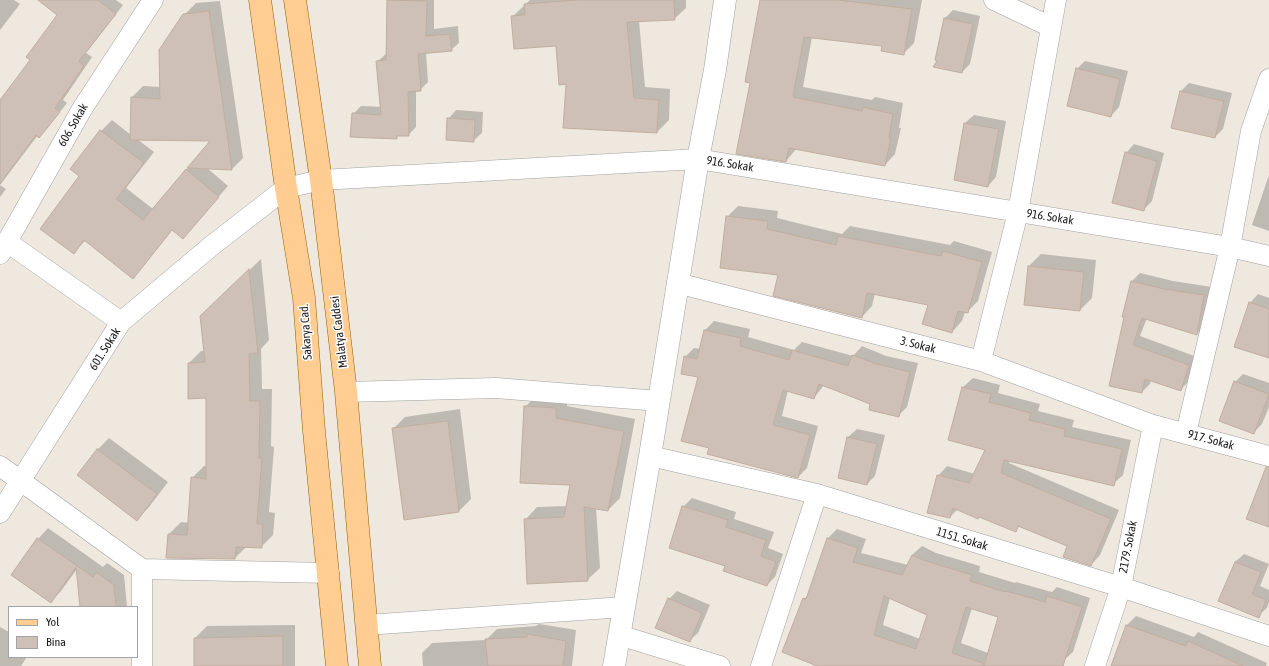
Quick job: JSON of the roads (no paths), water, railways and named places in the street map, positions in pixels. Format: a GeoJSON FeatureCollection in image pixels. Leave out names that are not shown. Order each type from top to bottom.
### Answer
{"type":"FeatureCollection","features":[{"type":"Feature","properties":{"kind":"main road","name":"Sakarya Cad."},"geometry":{"type":"LineString","coordinates":[[260,0],[286,188],[304,298],[314,431],[337,666]]}},
{"type":"Feature","properties":{"kind":"main road","name":"Malatya Caddesi"},"geometry":{"type":"LineString","coordinates":[[295,0],[321,180],[346,392],[370,666]]}},
{"type":"Feature","properties":{"kind":"street","name":"606. Sokak"},"geometry":{"type":"LineString","coordinates":[[4,248],[82,109],[153,0]]}},
{"type":"Feature","properties":{"kind":"street"},"geometry":{"type":"LineString","coordinates":[[614,666],[698,159],[715,70],[725,0]]}},
{"type":"Feature","properties":{"kind":"street"},"geometry":{"type":"LineString","coordinates":[[994,0],[1051,28]]}},
{"type":"Feature","properties":{"kind":"street"},"geometry":{"type":"LineString","coordinates":[[981,361],[1018,212],[1056,0]]}},
{"type":"Feature","properties":{"kind":"street"},"geometry":{"type":"LineString","coordinates":[[1186,433],[1230,247],[1251,131],[1269,79]]}},
{"type":"Feature","properties":{"kind":"street","name":"916. Sokak"},"geometry":{"type":"LineString","coordinates":[[286,188],[321,180],[698,159],[1230,247],[1269,256]]}},
{"type":"Feature","properties":{"kind":"street","name":"601. Sokak"},"geometry":{"type":"LineString","coordinates":[[0,514],[20,479],[72,403],[122,322],[210,247],[286,188]]}},
{"type":"Feature","properties":{"kind":"street"},"geometry":{"type":"LineString","coordinates":[[4,248],[122,322]]}},
{"type":"Feature","properties":{"kind":"street","name":"3. Sokak"},"geometry":{"type":"LineString","coordinates":[[678,283],[981,361],[1152,425]]}},
{"type":"Feature","properties":{"kind":"street"},"geometry":{"type":"LineString","coordinates":[[346,392],[496,388],[659,401]]}},
{"type":"Feature","properties":{"kind":"street","name":"917. Sokak"},"geometry":{"type":"LineString","coordinates":[[1152,425],[1269,456]]}},
{"type":"Feature","properties":{"kind":"street","name":"2179. Sokak"},"geometry":{"type":"LineString","coordinates":[[1095,666],[1120,587],[1152,425]]}},
{"type":"Feature","properties":{"kind":"street","name":"1151. Sokak"},"geometry":{"type":"LineString","coordinates":[[650,456],[817,494],[1120,587],[1269,636]]}},
{"type":"Feature","properties":{"kind":"street"},"geometry":{"type":"LineString","coordinates":[[0,466],[20,479],[142,569],[328,573]]}},
{"type":"Feature","properties":{"kind":"street"},"geometry":{"type":"LineString","coordinates":[[761,666],[817,494]]}},
{"type":"Feature","properties":{"kind":"street"},"geometry":{"type":"LineString","coordinates":[[142,569],[142,666]]}},
{"type":"Feature","properties":{"kind":"street"},"geometry":{"type":"LineString","coordinates":[[366,625],[624,607]]}},
{"type":"Feature","properties":{"kind":"street"},"geometry":{"type":"LineString","coordinates":[[619,634],[720,666]]}}]}
